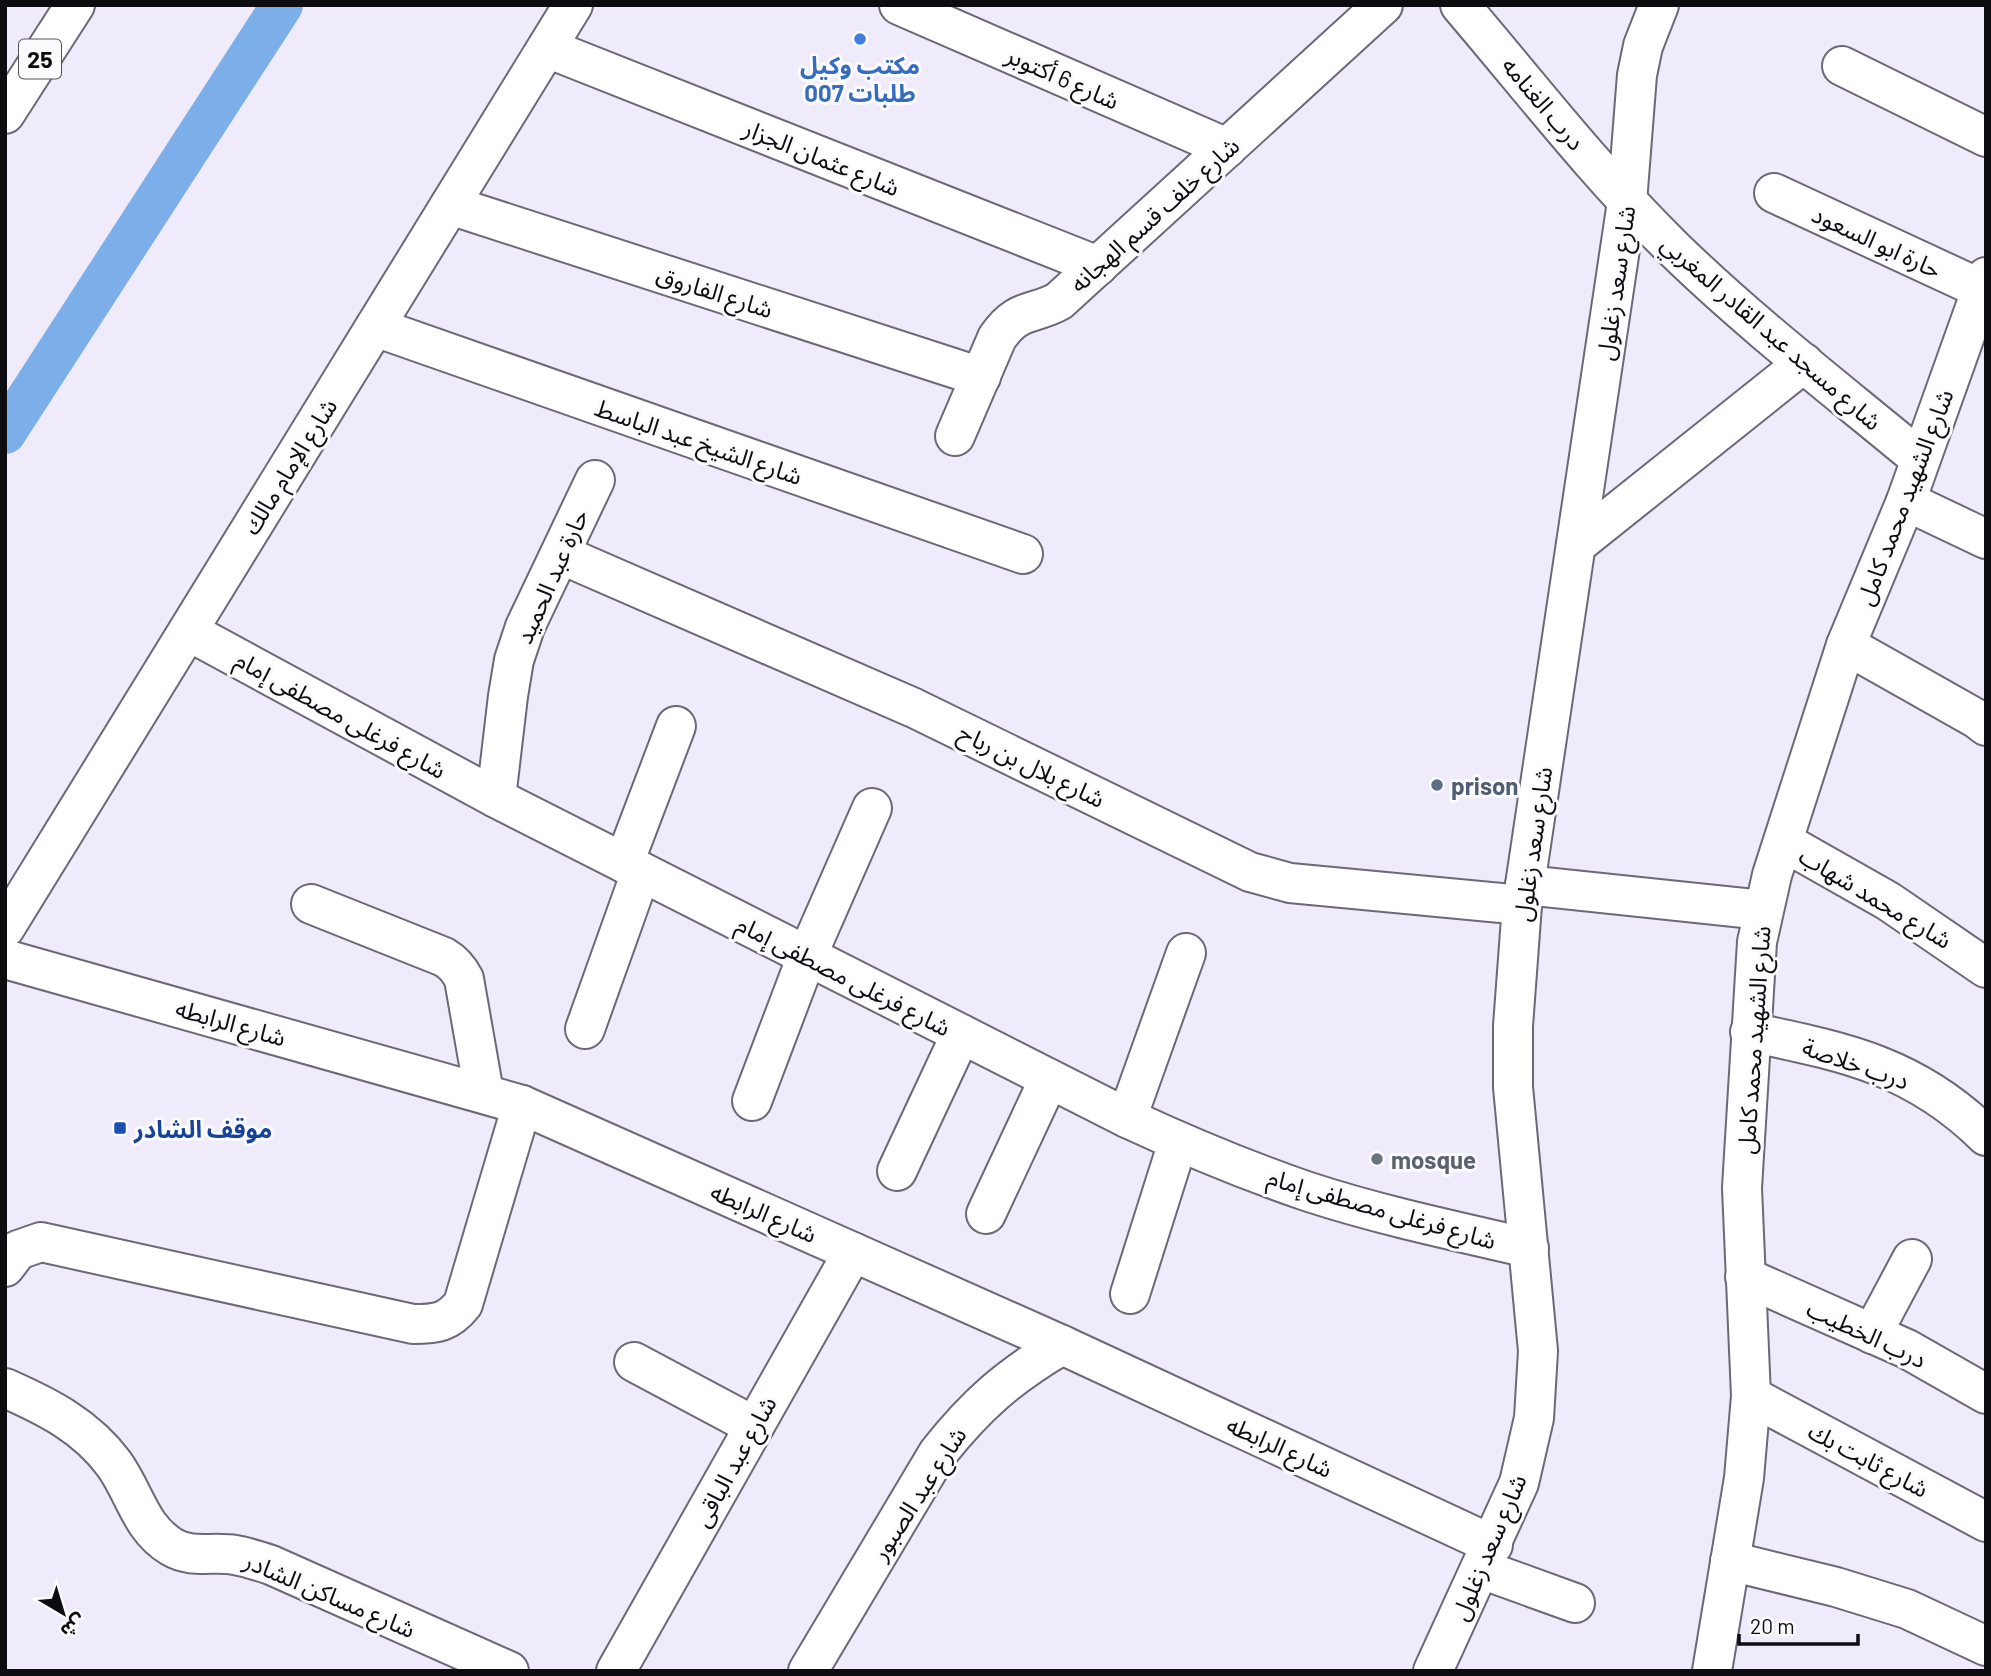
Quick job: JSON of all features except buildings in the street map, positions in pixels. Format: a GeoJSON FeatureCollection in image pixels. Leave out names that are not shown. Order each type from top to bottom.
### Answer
{"type":"FeatureCollection","features":[{"type":"Feature","properties":{"kind":"main road","name":"25"},"geometry":{"type":"LineString","coordinates":[[5,114],[75,5]]}},
{"type":"Feature","properties":{"kind":"main road","name":"شارع الإمام مالك"},"geometry":{"type":"LineString","coordinates":[[5,928],[573,5]]}},
{"type":"Feature","properties":{"kind":"main road","name":"شارع 6 أكتوبر"},"geometry":{"type":"LineString","coordinates":[[899,5],[1227,148]]}},
{"type":"Feature","properties":{"kind":"main road","name":"شارع خلف قسم الهجانه"},"geometry":{"type":"LineString","coordinates":[[955,436],[997,338],[1013,319],[1023,312],[1059,301],[1383,5]]}},
{"type":"Feature","properties":{"kind":"main road","name":"درب الغنامه"},"geometry":{"type":"LineString","coordinates":[[1460,5],[1627,202]]}},
{"type":"Feature","properties":{"kind":"main road","name":"شارع سعد زغلول"},"geometry":{"type":"LineString","coordinates":[[1433,1671],[1519,1483],[1534,1418],[1538,1351],[1513,1087],[1513,1026],[1524,895],[1627,202],[1637,75],[1643,46],[1659,5]]}},
{"type":"Feature","properties":{"kind":"main road","name":"شارع عثمان الجزار"},"geometry":{"type":"LineString","coordinates":[[547,48],[1098,265]]}},
{"type":"Feature","properties":{"kind":"main road"},"geometry":{"type":"LineString","coordinates":[[1842,66],[1986,137]]}},
{"type":"Feature","properties":{"kind":"main road","name":"حارة ابو السعود"},"geometry":{"type":"LineString","coordinates":[[1774,193],[1983,283]]}},
{"type":"Feature","properties":{"kind":"main road","name":"شارع مسجد عبد القادر المغربي"},"geometry":{"type":"LineString","coordinates":[[1627,202],[1713,285],[1920,459]]}},
{"type":"Feature","properties":{"kind":"main road","name":"شارع الفاروق"},"geometry":{"type":"LineString","coordinates":[[450,205],[981,377]]}},
{"type":"Feature","properties":{"kind":"main road","name":"شارع الشهيد محمد كامل"},"geometry":{"type":"LineString","coordinates":[[1712,1671],[1744,1478],[1751,1396],[1742,1188],[1750,1032],[1757,942],[1763,910],[1846,645],[1906,501],[1920,459],[1972,357],[1983,283]]}},
{"type":"Feature","properties":{"kind":"main road","name":"شارع الشيخ عبد الباسط"},"geometry":{"type":"LineString","coordinates":[[375,327],[1023,554]]}},
{"type":"Feature","properties":{"kind":"main road"},"geometry":{"type":"LineString","coordinates":[[1576,545],[1804,363]]}},
{"type":"Feature","properties":{"kind":"main road","name":"حارة عبد الحميد"},"geometry":{"type":"LineString","coordinates":[[496,798],[508,696],[514,660],[524,627],[595,480]]}},
{"type":"Feature","properties":{"kind":"main road"},"geometry":{"type":"LineString","coordinates":[[1906,501],[1986,539]]}},
{"type":"Feature","properties":{"kind":"main road","name":"شارع بلال بن رباح"},"geometry":{"type":"LineString","coordinates":[[560,554],[914,708],[1250,872],[1290,883],[1763,910]]}},
{"type":"Feature","properties":{"kind":"main road","name":"شارع فرغلى مصطفى إمام"},"geometry":{"type":"LineString","coordinates":[[188,631],[496,798],[1178,1142],[1306,1191],[1405,1219],[1530,1248]]}},
{"type":"Feature","properties":{"kind":"main road"},"geometry":{"type":"LineString","coordinates":[[1846,645],[1966,712],[1986,726]]}},
{"type":"Feature","properties":{"kind":"main road"},"geometry":{"type":"LineString","coordinates":[[586,1029],[676,726]]}},
{"type":"Feature","properties":{"kind":"main road"},"geometry":{"type":"LineString","coordinates":[[752,1101],[807,956],[872,808]]}},
{"type":"Feature","properties":{"kind":"main road","name":"شارع محمد شهاب"},"geometry":{"type":"LineString","coordinates":[[1784,842],[1852,872],[1919,913],[1986,960]]}},
{"type":"Feature","properties":{"kind":"main road","name":"شارع محمد شهاب"},"geometry":{"type":"LineString","coordinates":[[1784,842],[1888,901],[1986,968]]}},
{"type":"Feature","properties":{"kind":"main road"},"geometry":{"type":"LineString","coordinates":[[311,904],[453,962],[464,979],[484,1093]]}},
{"type":"Feature","properties":{"kind":"main road"},"geometry":{"type":"LineString","coordinates":[[1127,1118],[1186,953]]}},
{"type":"Feature","properties":{"kind":"main road","name":"شارع الرابطه"},"geometry":{"type":"LineString","coordinates":[[5,959],[522,1105],[1062,1345],[1575,1603]]}},
{"type":"Feature","properties":{"kind":"main road","name":"درب خلاصة"},"geometry":{"type":"LineString","coordinates":[[1750,1032],[1834,1050],[1891,1070],[1929,1089],[1963,1113],[1986,1136]]}},
{"type":"Feature","properties":{"kind":"main road"},"geometry":{"type":"LineString","coordinates":[[897,1171],[961,1034]]}},
{"type":"Feature","properties":{"kind":"main road"},"geometry":{"type":"LineString","coordinates":[[986,1214],[1049,1079]]}},
{"type":"Feature","properties":{"kind":"main road"},"geometry":{"type":"LineString","coordinates":[[5,1267],[18,1250],[41,1242],[413,1324],[437,1324],[453,1317],[463,1304],[522,1105]]}},
{"type":"Feature","properties":{"kind":"main road"},"geometry":{"type":"LineString","coordinates":[[1130,1294],[1178,1142]]}},
{"type":"Feature","properties":{"kind":"main road","name":"شارع عبد الباقى"},"geometry":{"type":"LineString","coordinates":[[617,1671],[853,1252]]}},
{"type":"Feature","properties":{"kind":"main road"},"geometry":{"type":"LineString","coordinates":[[1872,1334],[1912,1259]]}},
{"type":"Feature","properties":{"kind":"main road","name":"درب الخطيب"},"geometry":{"type":"LineString","coordinates":[[1745,1277],[1907,1349],[1986,1394]]}},
{"type":"Feature","properties":{"kind":"main road","name":"شارع عبد الصبور"},"geometry":{"type":"LineString","coordinates":[[808,1671],[938,1452],[993,1392],[1026,1366],[1062,1345]]}},
{"type":"Feature","properties":{"kind":"main road"},"geometry":{"type":"LineString","coordinates":[[634,1362],[754,1426]]}},
{"type":"Feature","properties":{"kind":"main road","name":"شارع مساكن الشادر"},"geometry":{"type":"LineString","coordinates":[[5,1388],[51,1408],[86,1433],[115,1466],[143,1520],[157,1536],[174,1549],[195,1555],[234,1554],[271,1565],[509,1671]]}},
{"type":"Feature","properties":{"kind":"main road","name":"شارع ثابت بك"},"geometry":{"type":"LineString","coordinates":[[1751,1396],[1986,1522]]}},
{"type":"Feature","properties":{"kind":"main road"},"geometry":{"type":"LineString","coordinates":[[1730,1560],[1836,1587],[1907,1609],[1986,1646]]}},
{"type":"Feature","properties":{"kind":"waterway"},"geometry":{"type":"LineString","coordinates":[[5,433],[282,5]]}},
{"type":"Feature","properties":{"kind":"place","name":"مكتب وكيل طلبات 007"},"geometry":{"type":"Point","coordinates":[860,39]}},
{"type":"Feature","properties":{"kind":"place","name":"prison"},"geometry":{"type":"Point","coordinates":[1437,785]}},
{"type":"Feature","properties":{"kind":"place","name":"موقف الشادر"},"geometry":{"type":"Point","coordinates":[120,1128]}},
{"type":"Feature","properties":{"kind":"place","name":"mosque"},"geometry":{"type":"Point","coordinates":[1377,1159]}}]}
